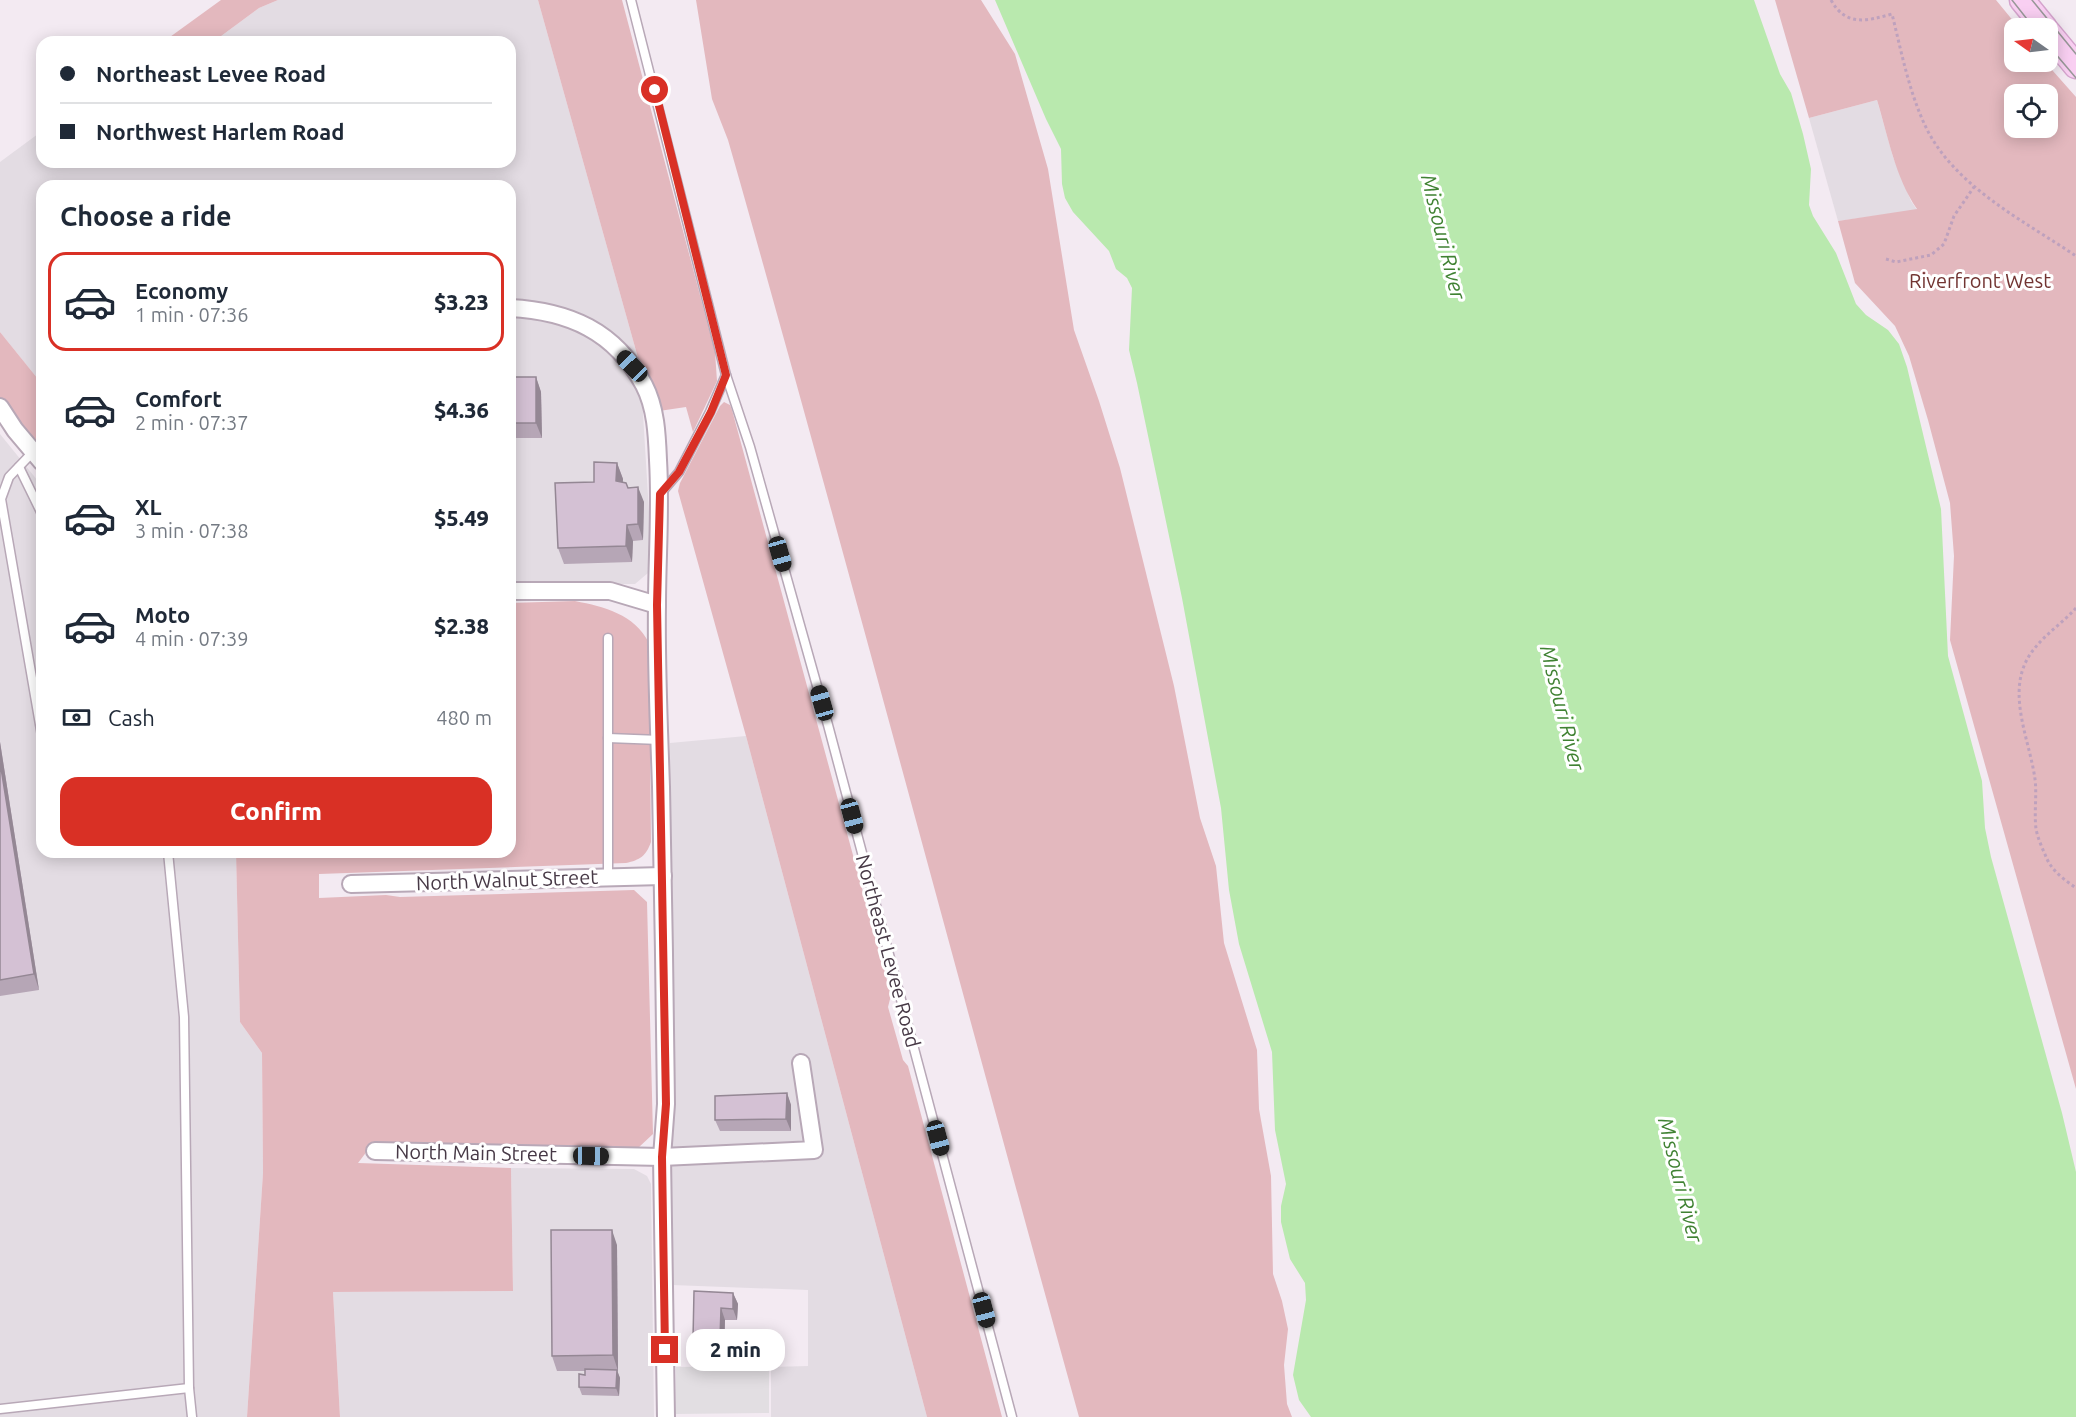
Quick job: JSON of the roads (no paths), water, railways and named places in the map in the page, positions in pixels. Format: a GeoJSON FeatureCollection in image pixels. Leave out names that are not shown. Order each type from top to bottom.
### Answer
{"type":"FeatureCollection","features":[{"type":"Feature","properties":{"kind":"main road"},"geometry":{"type":"LineString","coordinates":[[2022,0],[2037,18]]}},
{"type":"Feature","properties":{"kind":"main road"},"geometry":{"type":"LineString","coordinates":[[2058,44],[2076,66]]}},
{"type":"Feature","properties":{"kind":"street"},"geometry":{"type":"LineString","coordinates":[[516,308],[557,314],[599,333],[632,366],[645,387],[653,410],[657,433],[660,494],[657,605],[666,1104],[662,1157],[666,1417]]}},
{"type":"Feature","properties":{"kind":"street"},"geometry":{"type":"LineString","coordinates":[[0,407],[36,456]]}},
{"type":"Feature","properties":{"kind":"street"},"geometry":{"type":"LineString","coordinates":[[516,591],[610,591],[657,605]]}},
{"type":"Feature","properties":{"kind":"street","name":"North Walnut Street"},"geometry":{"type":"LineString","coordinates":[[351,884],[663,876]]}},
{"type":"Feature","properties":{"kind":"street","name":"North Main Street"},"geometry":{"type":"LineString","coordinates":[[375,1151],[662,1157],[813,1150],[801,1063]]}},
{"type":"Feature","properties":{"kind":"lane","name":"Northeast Levee Road"},"geometry":{"type":"LineString","coordinates":[[631,0],[726,375],[750,447],[828,724],[1012,1417]]}},
{"type":"Feature","properties":{"kind":"lane"},"geometry":{"type":"LineString","coordinates":[[660,494],[679,472],[711,412],[726,375]]}},
{"type":"Feature","properties":{"kind":"lane"},"geometry":{"type":"LineString","coordinates":[[36,458],[19,467],[9,477],[1,500],[36,701]]}},
{"type":"Feature","properties":{"kind":"lane"},"geometry":{"type":"LineString","coordinates":[[19,467],[36,502]]}},
{"type":"Feature","properties":{"kind":"lane"},"geometry":{"type":"LineString","coordinates":[[608,638],[608,877]]}},
{"type":"Feature","properties":{"kind":"lane"},"geometry":{"type":"LineString","coordinates":[[608,738],[660,740]]}},
{"type":"Feature","properties":{"kind":"lane"},"geometry":{"type":"LineString","coordinates":[[169,858],[184,1017],[189,1388],[192,1417]]}},
{"type":"Feature","properties":{"kind":"lane"},"geometry":{"type":"LineString","coordinates":[[0,1409],[189,1388]]}},
{"type":"Feature","properties":{"kind":"water","name":"Missouri River"},"geometry":{"type":"Polygon","coordinates":[[[995,0],[1754,0],[1780,74],[1791,93],[1803,134],[1811,169],[1809,205],[1813,216],[1836,253],[1856,304],[1866,315],[1888,330],[1899,344],[1907,367],[1941,509],[1948,656],[1982,781],[1985,828],[1991,857],[2062,1113],[2076,1172],[2076,1417],[1311,1417],[1299,1400],[1293,1375],[1306,1300],[1305,1283],[1290,1259],[1281,1222],[1281,1206],[1286,1184],[1275,1130],[1272,1052],[1239,944],[1229,890],[1221,808],[1182,598],[1129,350],[1132,288],[1127,278],[1116,269],[1109,251],[1073,212],[1065,198],[1062,184],[1061,149],[995,0]]]}},
{"type":"Feature","properties":{"kind":"tram line"},"geometry":{"type":"LineString","coordinates":[[2012,0],[2026,18]]}},
{"type":"Feature","properties":{"kind":"tram line"},"geometry":{"type":"LineString","coordinates":[[2032,0],[2076,54]]}},
{"type":"Feature","properties":{"kind":"tram line"},"geometry":{"type":"LineString","coordinates":[[2058,57],[2076,78]]}},
{"type":"Feature","properties":{"kind":"park label","name":"Riverfront West"},"geometry":{"type":"Point","coordinates":[1980,281]}}]}
